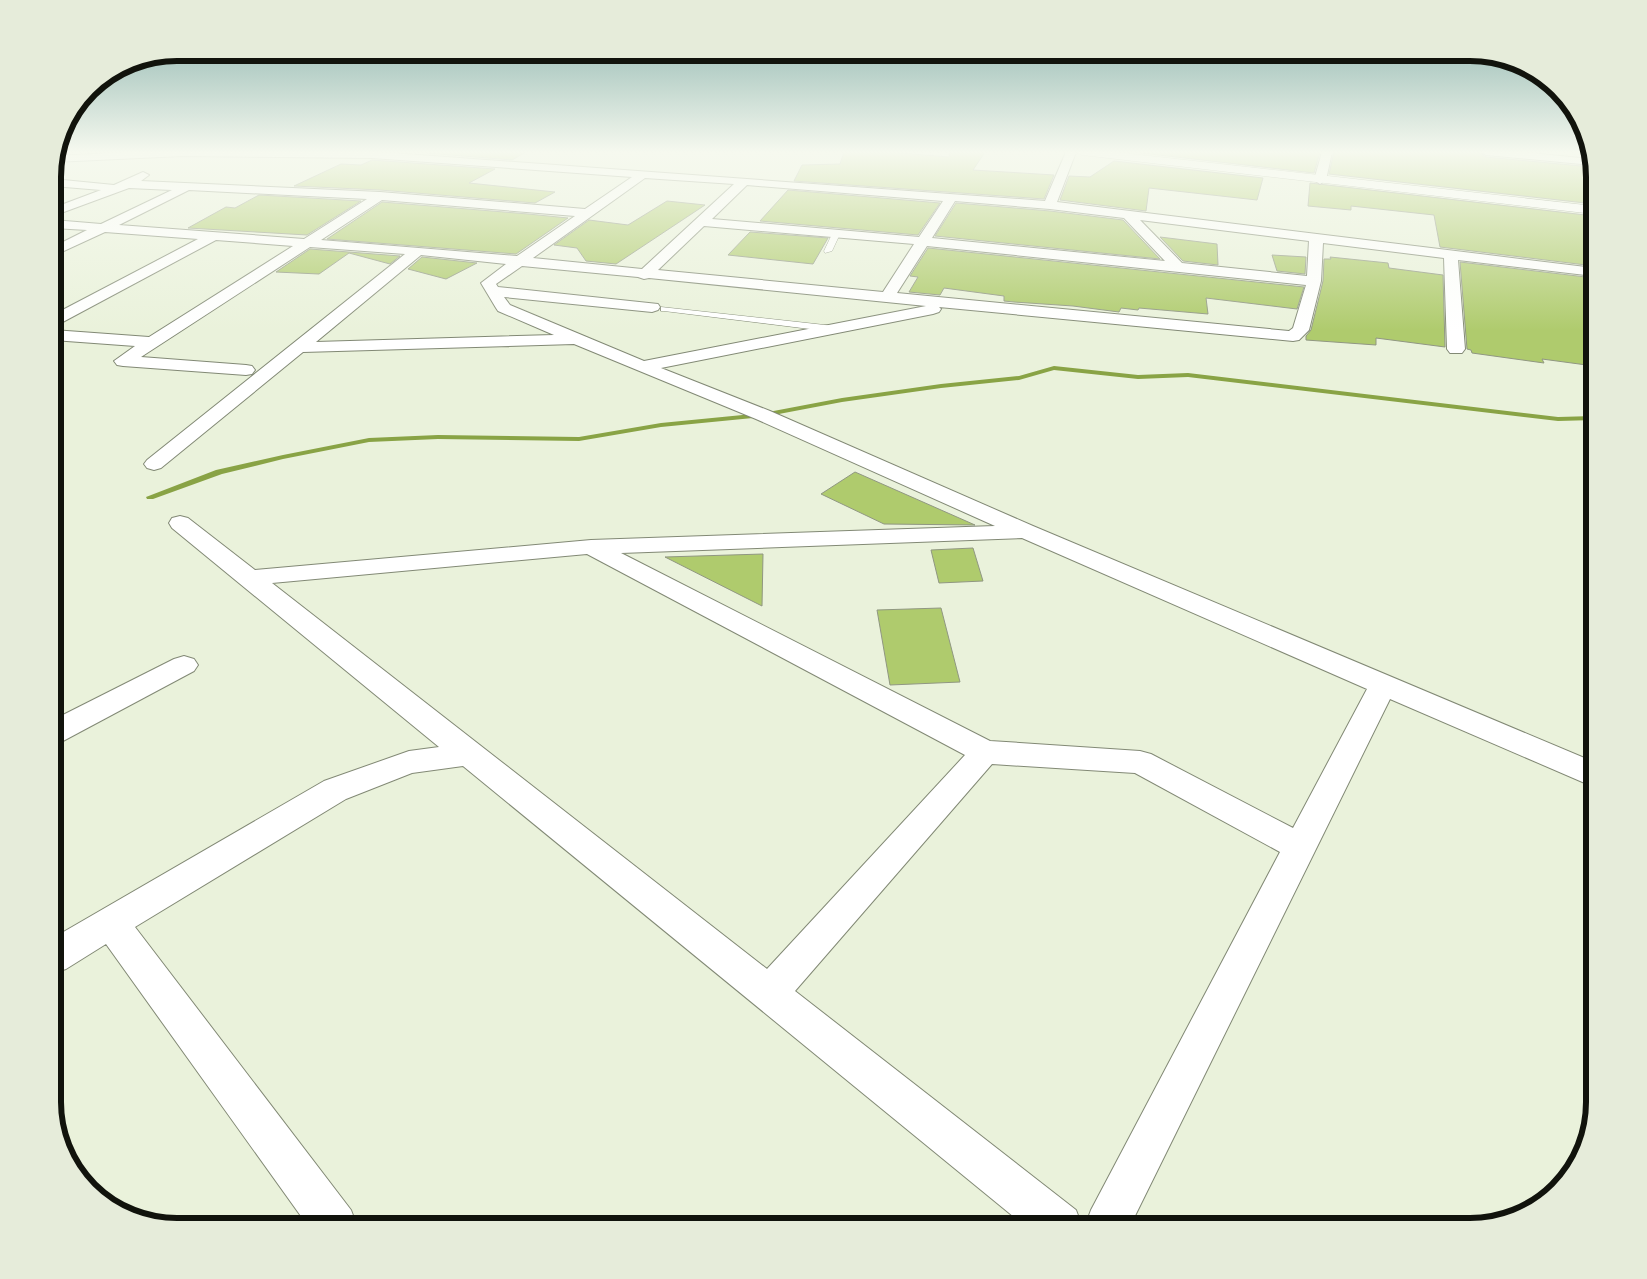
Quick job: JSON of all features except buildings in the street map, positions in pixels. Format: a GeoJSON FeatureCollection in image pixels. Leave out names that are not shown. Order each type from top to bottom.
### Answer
{"type":"FeatureCollection","features":[{"type":"Feature","properties":{"kind":"street"},"geometry":{"type":"LineString","coordinates":[[61,248],[135,212]]}},
{"type":"Feature","properties":{"kind":"street"},"geometry":{"type":"LineString","coordinates":[[246,370],[124,361],[356,212]]}},
{"type":"Feature","properties":{"kind":"street"},"geometry":{"type":"LineString","coordinates":[[573,212],[589,213]]}},
{"type":"Feature","properties":{"kind":"street"},"geometry":{"type":"LineString","coordinates":[[644,275],[711,212]]}},
{"type":"Feature","properties":{"kind":"street"},"geometry":{"type":"LineString","coordinates":[[888,296],[942,212]]}},
{"type":"Feature","properties":{"kind":"street"},"geometry":{"type":"LineString","coordinates":[[1114,212],[1586,271]]}},
{"type":"Feature","properties":{"kind":"street"},"geometry":{"type":"LineString","coordinates":[[589,213],[488,283],[504,308],[642,367],[763,415],[1025,532],[1586,772]]}},
{"type":"Feature","properties":{"kind":"street"},"geometry":{"type":"LineString","coordinates":[[1126,213],[1178,267]]}},
{"type":"Feature","properties":{"kind":"street"},"geometry":{"type":"LineString","coordinates":[[699,222],[923,241],[1314,281]]}},
{"type":"Feature","properties":{"kind":"street"},"geometry":{"type":"LineString","coordinates":[[61,225],[518,261],[644,275],[888,296],[1284,336],[1297,334],[1301,330],[1314,281],[1316,237]]}},
{"type":"Feature","properties":{"kind":"street"},"geometry":{"type":"LineString","coordinates":[[61,317],[213,236]]}},
{"type":"Feature","properties":{"kind":"street"},"geometry":{"type":"LineString","coordinates":[[154,464],[418,252]]}},
{"type":"Feature","properties":{"kind":"street"},"geometry":{"type":"LineString","coordinates":[[1451,254],[1456,349]]}},
{"type":"Feature","properties":{"kind":"street"},"geometry":{"type":"LineString","coordinates":[[493,291],[658,308]]}},
{"type":"Feature","properties":{"kind":"street"},"geometry":{"type":"LineString","coordinates":[[642,367],[961,304]]}},
{"type":"Feature","properties":{"kind":"street"},"geometry":{"type":"LineString","coordinates":[[61,336],[154,342]]}},
{"type":"Feature","properties":{"kind":"street"},"geometry":{"type":"LineString","coordinates":[[301,347],[578,340]]}},
{"type":"Feature","properties":{"kind":"street"},"geometry":{"type":"LineString","coordinates":[[180,523],[1050,1218]]}},
{"type":"Feature","properties":{"kind":"street"},"geometry":{"type":"LineString","coordinates":[[249,578],[591,547],[1025,532]]}},
{"type":"Feature","properties":{"kind":"street"},"geometry":{"type":"LineString","coordinates":[[591,547],[985,752],[1140,762],[1300,847]]}},
{"type":"Feature","properties":{"kind":"street"},"geometry":{"type":"LineString","coordinates":[[61,729],[184,665]]}},
{"type":"Feature","properties":{"kind":"street"},"geometry":{"type":"LineString","coordinates":[[1111,1218],[1382,684]]}},
{"type":"Feature","properties":{"kind":"street"},"geometry":{"type":"LineString","coordinates":[[769,994],[985,752]]}},
{"type":"Feature","properties":{"kind":"street"},"geometry":{"type":"LineString","coordinates":[[61,952],[335,790],[409,762],[470,754]]}},
{"type":"Feature","properties":{"kind":"street"},"geometry":{"type":"LineString","coordinates":[[111,922],[330,1218]]}},
{"type":"Feature","properties":{"kind":"lane"},"geometry":{"type":"LineString","coordinates":[[828,251],[836,234]]}},
{"type":"Feature","properties":{"kind":"lane"},"geometry":{"type":"LineString","coordinates":[[658,308],[834,329]]}},
{"type":"Feature","properties":{"kind":"waterway"},"geometry":{"type":"LineString","coordinates":[[150,497],[219,472],[369,440],[438,437],[579,439],[661,425],[763,415],[842,400],[941,386],[1019,378],[1054,368],[1138,377],[1188,375],[1558,419],[1586,418]]}}]}
